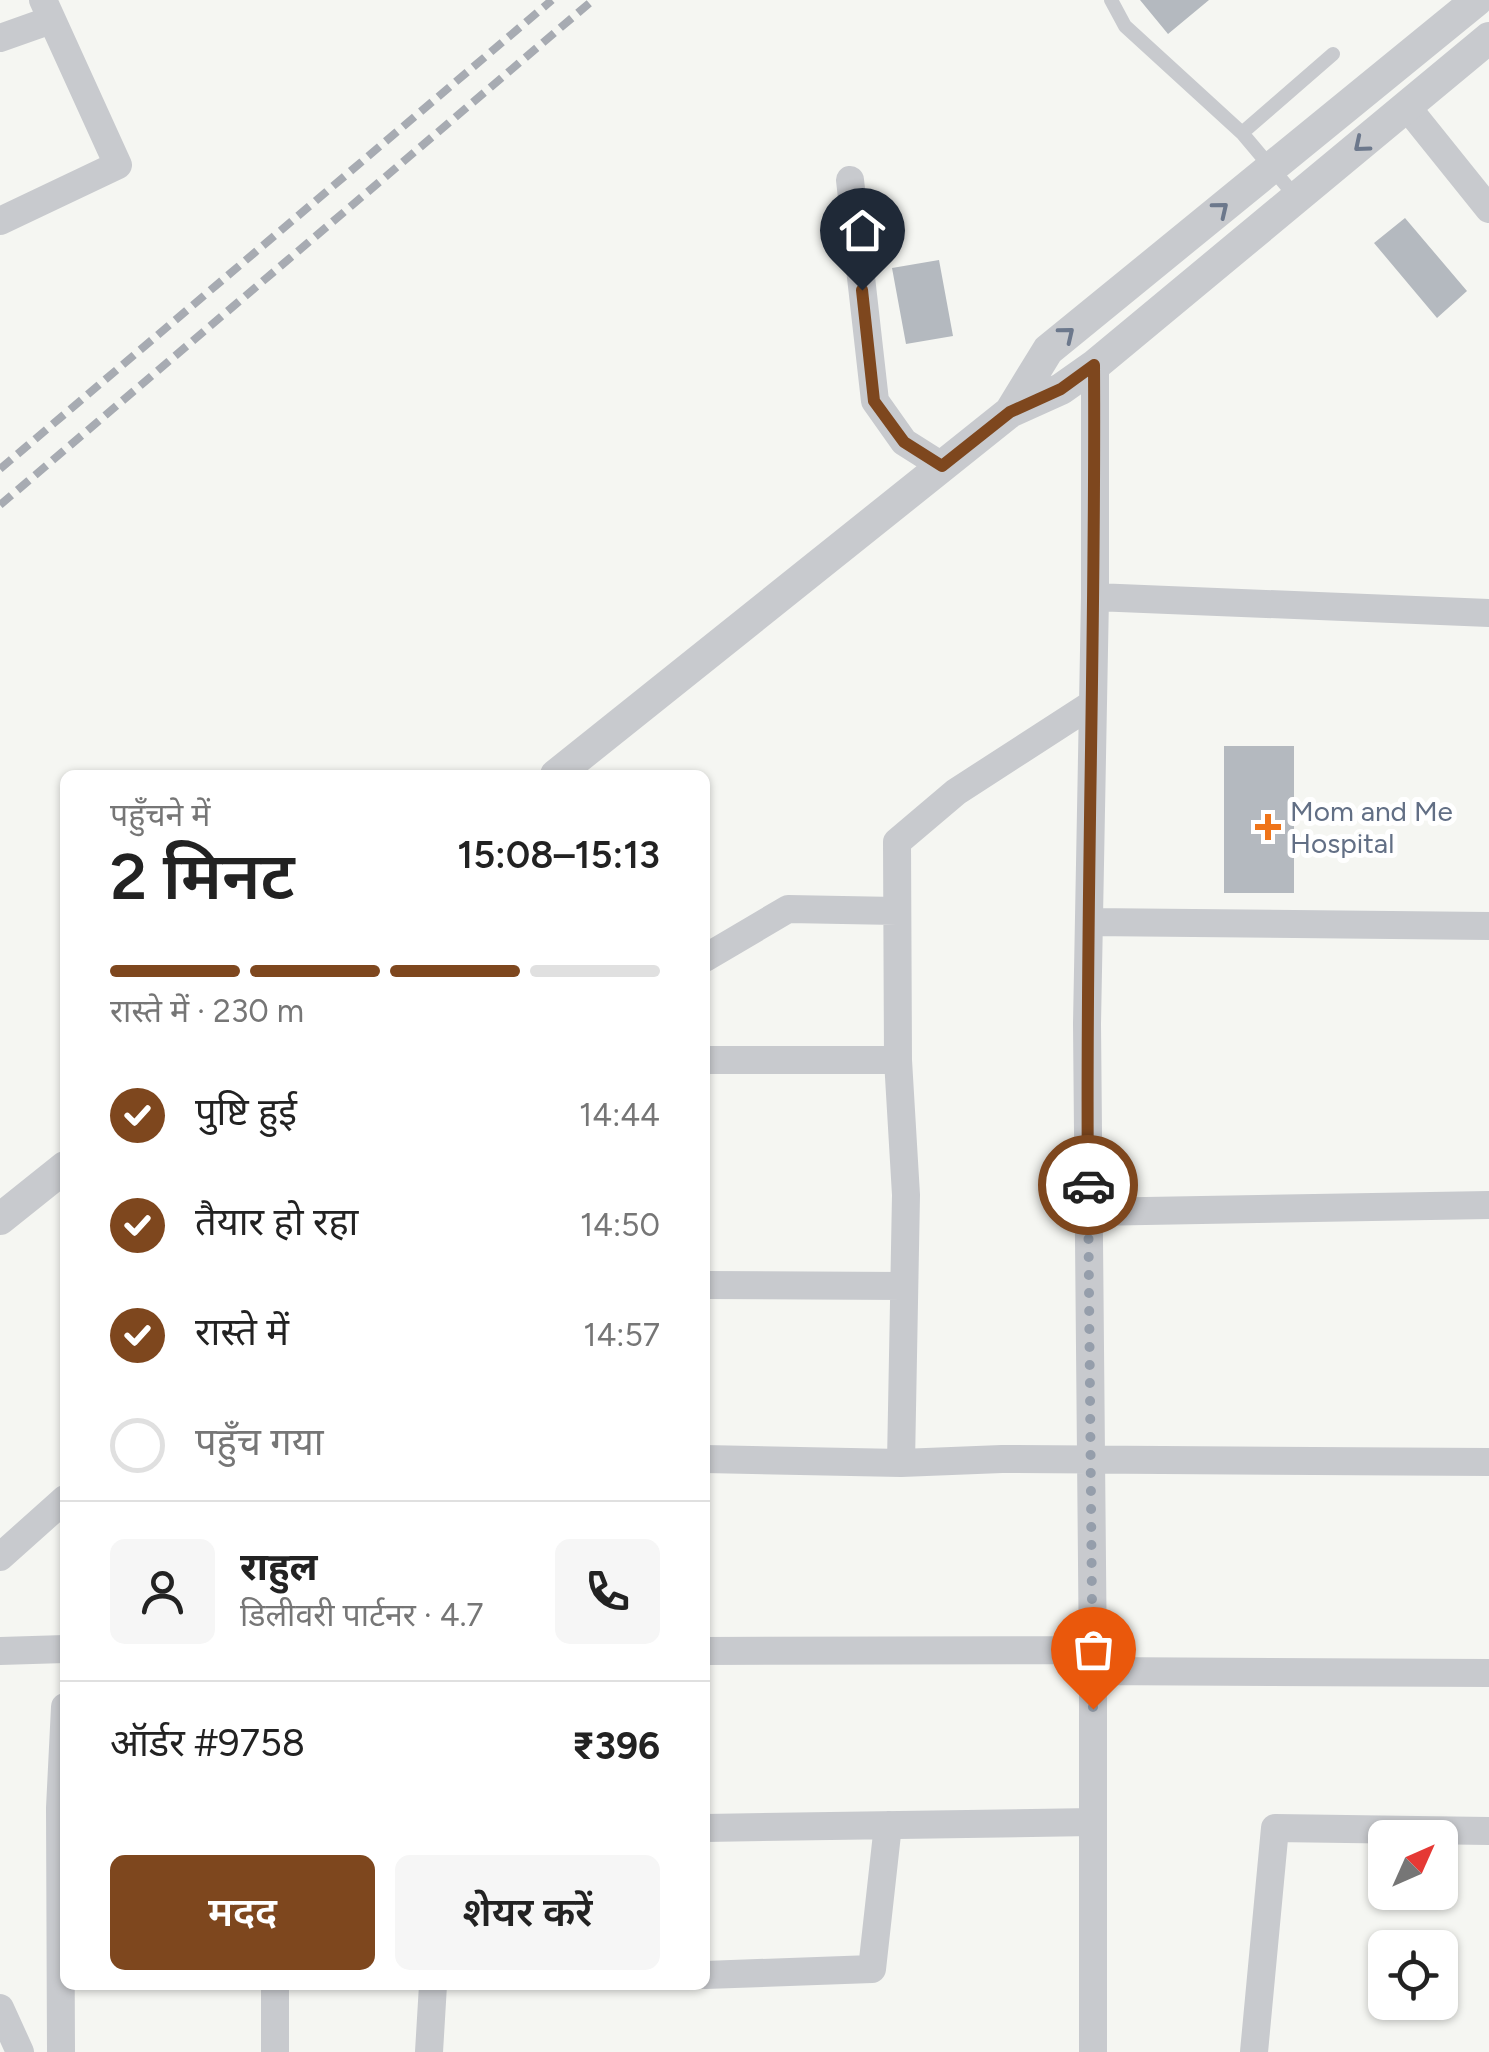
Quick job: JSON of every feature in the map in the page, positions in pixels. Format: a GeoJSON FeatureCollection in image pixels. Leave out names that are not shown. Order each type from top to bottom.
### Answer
{"type":"FeatureCollection","features":[{"type":"Feature","properties":{"kind":"street"},"geometry":{"type":"LineString","coordinates":[[1010,412],[1048,350],[1477,0]]}},
{"type":"Feature","properties":{"kind":"street"},"geometry":{"type":"LineString","coordinates":[[0,38],[47,10],[118,165],[0,221]]}},
{"type":"Feature","properties":{"kind":"street"},"geometry":{"type":"LineString","coordinates":[[562,770],[1010,412],[1061,389],[1094,365],[1489,38]]}},
{"type":"Feature","properties":{"kind":"street"},"geometry":{"type":"LineString","coordinates":[[1407,107],[1489,209]]}},
{"type":"Feature","properties":{"kind":"street"},"geometry":{"type":"LineString","coordinates":[[850,180],[874,401],[904,442],[942,466]]}},
{"type":"Feature","properties":{"kind":"street"},"geometry":{"type":"LineString","coordinates":[[1093,2052],[1089,922],[1096,596],[1094,365]]}},
{"type":"Feature","properties":{"kind":"street"},"geometry":{"type":"LineString","coordinates":[[1096,596],[1489,612]]}},
{"type":"Feature","properties":{"kind":"street"},"geometry":{"type":"LineString","coordinates":[[901,1463],[906,1194],[898,1060],[897,842],[956,792],[1092,704]]}},
{"type":"Feature","properties":{"kind":"street"},"geometry":{"type":"LineString","coordinates":[[710,955],[788,908],[897,911]]}},
{"type":"Feature","properties":{"kind":"street"},"geometry":{"type":"LineString","coordinates":[[1089,922],[1489,926]]}},
{"type":"Feature","properties":{"kind":"street"},"geometry":{"type":"LineString","coordinates":[[710,1060],[898,1060]]}},
{"type":"Feature","properties":{"kind":"street"},"geometry":{"type":"LineString","coordinates":[[0,1218],[60,1171]]}},
{"type":"Feature","properties":{"kind":"street"},"geometry":{"type":"LineString","coordinates":[[1089,1212],[1489,1206]]}},
{"type":"Feature","properties":{"kind":"street"},"geometry":{"type":"LineString","coordinates":[[710,1285],[904,1286]]}},
{"type":"Feature","properties":{"kind":"street"},"geometry":{"type":"LineString","coordinates":[[710,1458],[901,1463],[1489,1462]]}},
{"type":"Feature","properties":{"kind":"street"},"geometry":{"type":"LineString","coordinates":[[0,1557],[60,1503]]}},
{"type":"Feature","properties":{"kind":"street"},"geometry":{"type":"LineString","coordinates":[[0,1651],[60,1648]]}},
{"type":"Feature","properties":{"kind":"street"},"geometry":{"type":"LineString","coordinates":[[710,1651],[1489,1673]]}},
{"type":"Feature","properties":{"kind":"street"},"geometry":{"type":"LineString","coordinates":[[710,1828],[1093,1822]]}},
{"type":"Feature","properties":{"kind":"street"},"geometry":{"type":"LineString","coordinates":[[710,1974],[872,1969],[888,1826]]}},
{"type":"Feature","properties":{"kind":"street"},"geometry":{"type":"LineString","coordinates":[[1254,2052],[1275,1828],[1489,1831]]}},
{"type":"Feature","properties":{"kind":"street"},"geometry":{"type":"LineString","coordinates":[[61,1990],[61,2052]]}},
{"type":"Feature","properties":{"kind":"street"},"geometry":{"type":"LineString","coordinates":[[275,1990],[275,2052]]}},
{"type":"Feature","properties":{"kind":"street"},"geometry":{"type":"LineString","coordinates":[[429,2052],[433,1990]]}},
{"type":"Feature","properties":{"kind":"street"},"geometry":{"type":"LineString","coordinates":[[0,2008],[20,2052]]}},
{"type":"Feature","properties":{"kind":"lane"},"geometry":{"type":"LineString","coordinates":[[1110,0],[1125,26],[1242,133],[1297,198]]}},
{"type":"Feature","properties":{"kind":"lane"},"geometry":{"type":"LineString","coordinates":[[1242,133],[1333,54]]}},
{"type":"Feature","properties":{"kind":"building"},"geometry":{"type":"Polygon","coordinates":[[[1140,0],[1209,0],[1168,34],[1140,0]]]}},
{"type":"Feature","properties":{"kind":"building"},"geometry":{"type":"Polygon","coordinates":[[[1405,218],[1467,291],[1437,318],[1374,243],[1405,218]]]}},
{"type":"Feature","properties":{"kind":"building"},"geometry":{"type":"Polygon","coordinates":[[[939,260],[953,336],[906,344],[892,268],[939,260]]]}},
{"type":"Feature","properties":{"kind":"building"},"geometry":{"type":"Polygon","coordinates":[[[1224,746],[1294,746],[1294,893],[1224,893],[1224,746]]]}},
{"type":"Feature","properties":{"kind":"railway"},"geometry":{"type":"LineString","coordinates":[[0,469],[552,0]]}},
{"type":"Feature","properties":{"kind":"railway"},"geometry":{"type":"LineString","coordinates":[[0,505],[593,0]]}},
{"type":"Feature","properties":{"kind":"way so far"},"geometry":{"type":"LineString","coordinates":[[1088,1185],[1093,1709]]}},
{"type":"Feature","properties":{"kind":"place","name":"Mom and Me Hospital"},"geometry":{"type":"Point","coordinates":[1268,827]}},
{"type":"Feature","properties":{"kind":"route"},"geometry":{"type":"LineString","coordinates":[[862,290],[874,401],[904,442],[942,466],[1010,412],[1061,389],[1094,365],[1096,596],[1086,1024],[1088,1185]]}}]}
